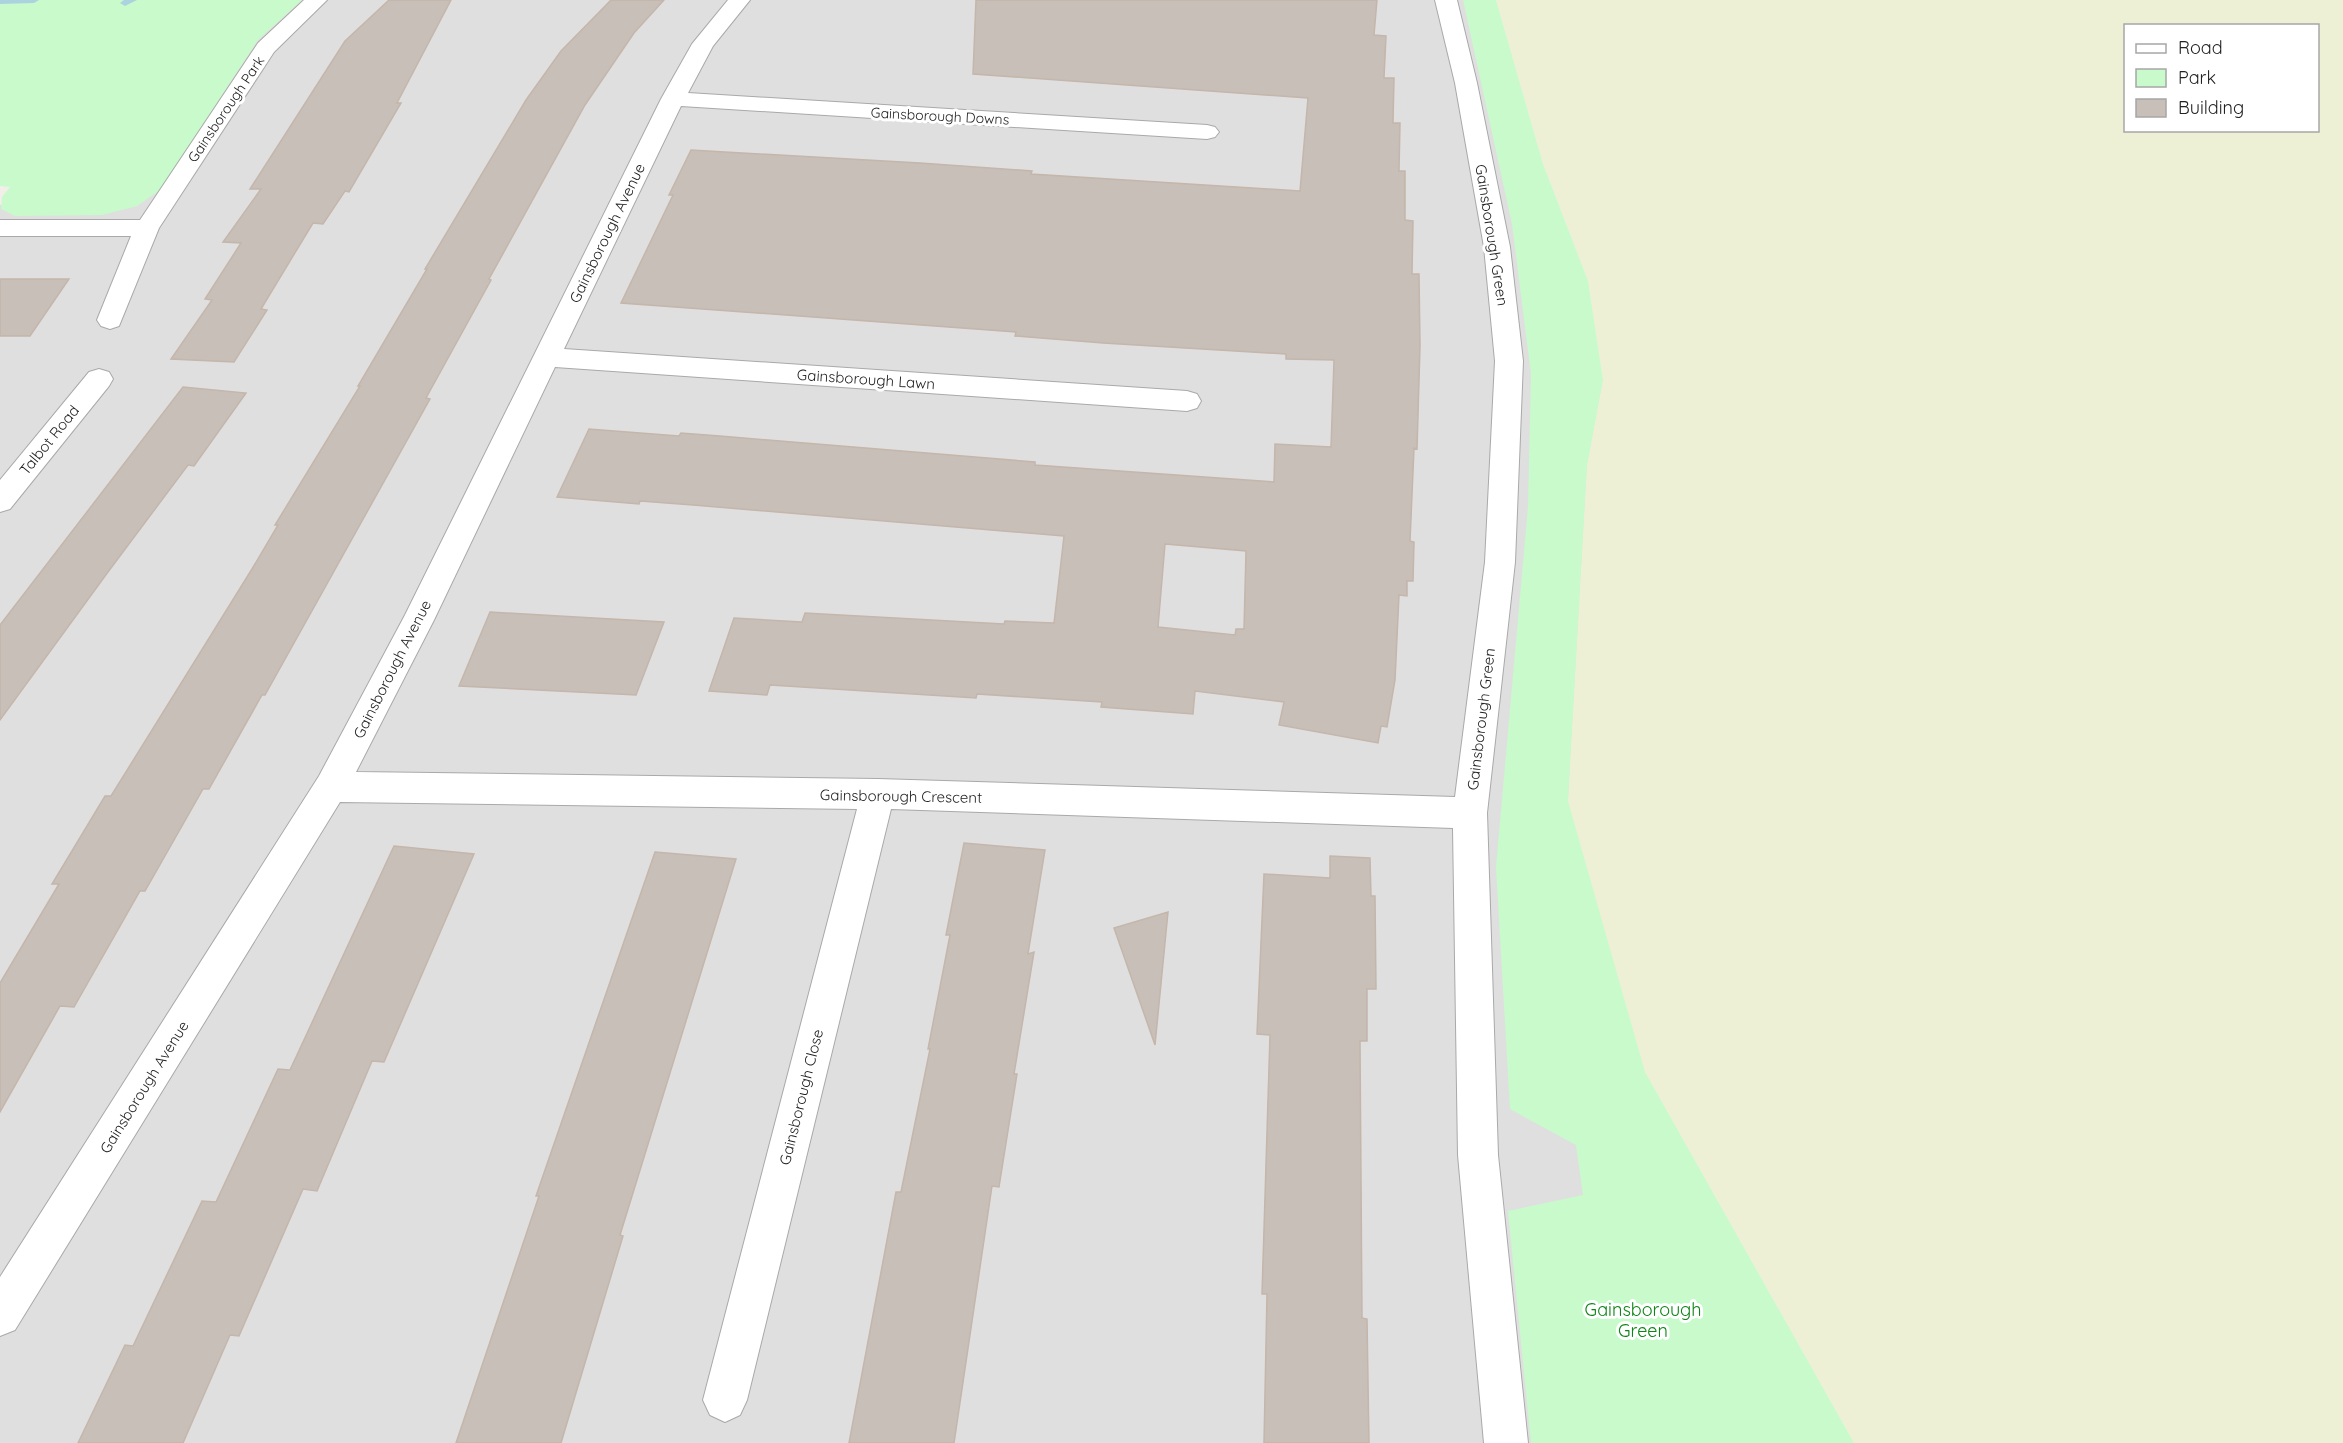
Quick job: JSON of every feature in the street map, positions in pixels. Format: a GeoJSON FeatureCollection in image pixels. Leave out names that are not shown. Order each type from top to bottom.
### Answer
{"type":"FeatureCollection","features":[{"type":"Feature","properties":{"kind":"street","name":"Gainsborough Park"},"geometry":{"type":"LineString","coordinates":[[110,320],[147,228],[266,48],[316,0]]}},
{"type":"Feature","properties":{"kind":"street","name":"Gainsborough Avenue"},"geometry":{"type":"LineString","coordinates":[[0,1314],[331,787],[418,620],[545,357],[674,99],[703,44],[740,0]]}},
{"type":"Feature","properties":{"kind":"street","name":"Gainsborough Green"},"geometry":{"type":"LineString","coordinates":[[1446,0],[1466,83],[1497,247],[1509,361],[1500,562],[1470,813],[1478,1155],[1506,1443]]}},
{"type":"Feature","properties":{"kind":"street","name":"Gainsborough Downs"},"geometry":{"type":"LineString","coordinates":[[674,99],[1207,132]]}},
{"type":"Feature","properties":{"kind":"street"},"geometry":{"type":"LineString","coordinates":[[0,228],[147,228]]}},
{"type":"Feature","properties":{"kind":"street","name":"Gainsborough Lawn"},"geometry":{"type":"LineString","coordinates":[[545,357],[1187,401]]}},
{"type":"Feature","properties":{"kind":"street","name":"Talbot Road"},"geometry":{"type":"LineString","coordinates":[[0,501],[99,379]]}},
{"type":"Feature","properties":{"kind":"street","name":"Gainsborough Crescent"},"geometry":{"type":"LineString","coordinates":[[331,787],[878,794],[1470,813]]}},
{"type":"Feature","properties":{"kind":"street","name":"Gainsborough Close"},"geometry":{"type":"LineString","coordinates":[[725,1400],[878,794]]}},
{"type":"Feature","properties":{"kind":"shaded area"},"geometry":{"type":"Polygon","coordinates":[[[287,0],[1476,0],[1603,380],[1587,465],[1568,801],[1684,1286],[1846,1443],[0,1443],[0,205],[112,203],[287,0]]]}},
{"type":"Feature","properties":{"kind":"green space"},"geometry":{"type":"Polygon","coordinates":[[[0,0],[302,0],[258,40],[160,190],[137,206],[102,215],[15,216],[1,209],[2,197],[10,187],[0,186],[0,0]]]}},
{"type":"Feature","properties":{"kind":"green space","name":"Gainsborough Green"},"geometry":{"type":"Polygon","coordinates":[[[1463,0],[1496,0],[1543,164],[1588,281],[1603,380],[1587,465],[1568,801],[1645,1072],[1854,1443],[1531,1443],[1508,1211],[1583,1195],[1576,1145],[1510,1109],[1496,867],[1528,507],[1531,374],[1512,224],[1463,0]]]}},
{"type":"Feature","properties":{"kind":"green space"},"geometry":{"type":"Polygon","coordinates":[[[1496,0],[2343,0],[2343,1443],[1854,1443],[1641,1065],[1568,801],[1587,465],[1603,380],[1588,281],[1543,164],[1496,0]]]}},
{"type":"Feature","properties":{"kind":"building"},"geometry":{"type":"Polygon","coordinates":[[[389,0],[451,0],[397,103],[401,103],[349,192],[345,191],[323,224],[313,223],[261,309],[267,310],[234,362],[171,359],[212,300],[205,299],[241,243],[223,242],[261,189],[250,189],[345,41],[389,0]]]}},
{"type":"Feature","properties":{"kind":"building"},"geometry":{"type":"Polygon","coordinates":[[[611,0],[664,0],[634,33],[585,105],[426,398],[430,399],[265,695],[262,695],[209,789],[203,789],[145,891],[140,891],[74,1007],[60,1006],[0,1112],[0,983],[59,884],[52,884],[105,796],[111,796],[252,569],[278,525],[275,525],[360,386],[358,386],[427,269],[425,269],[526,100],[561,51],[611,0]]]}},
{"type":"Feature","properties":{"kind":"building"},"geometry":{"type":"Polygon","coordinates":[[[976,0],[1377,0],[1374,35],[1386,36],[1384,78],[1394,78],[1393,123],[1400,123],[1399,171],[1405,171],[1405,220],[1413,221],[1412,274],[1419,274],[1420,346],[1417,449],[1414,448],[1410,541],[1414,542],[1413,581],[1407,581],[1407,596],[1399,595],[1395,680],[1387,727],[1381,726],[1378,743],[1279,725],[1284,702],[1195,691],[1193,714],[1101,707],[1102,702],[977,694],[976,698],[770,685],[767,695],[709,691],[734,618],[802,622],[805,613],[1004,624],[1005,621],[1054,623],[1064,536],[693,505],[640,501],[639,504],[557,497],[589,429],[679,436],[681,433],[720,436],[1035,462],[1035,465],[1274,482],[1275,444],[1331,447],[1334,360],[1286,359],[1286,354],[1103,343],[1015,336],[1016,332],[621,303],[673,195],[669,195],[691,150],[920,163],[1032,171],[1031,174],[1300,191],[1308,98],[973,74],[976,0]],[[1165,544],[1158,627],[1235,635],[1236,629],[1244,629],[1246,551],[1165,544]]]}},
{"type":"Feature","properties":{"kind":"building"},"geometry":{"type":"Polygon","coordinates":[[[0,279],[69,279],[30,336],[0,336],[0,279]]]}},
{"type":"Feature","properties":{"kind":"building"},"geometry":{"type":"Polygon","coordinates":[[[183,387],[246,393],[194,466],[188,465],[0,720],[0,625],[183,387]]]}},
{"type":"Feature","properties":{"kind":"building"},"geometry":{"type":"Polygon","coordinates":[[[490,612],[664,622],[636,695],[459,686],[490,612]]]}},
{"type":"Feature","properties":{"kind":"building"},"geometry":{"type":"Polygon","coordinates":[[[964,843],[1045,850],[1028,954],[1034,952],[1014,1074],[1017,1074],[999,1187],[992,1186],[954,1443],[849,1443],[896,1192],[901,1192],[930,1049],[928,1049],[950,935],[946,935],[964,843]]]}},
{"type":"Feature","properties":{"kind":"building"},"geometry":{"type":"Polygon","coordinates":[[[394,846],[474,854],[384,1062],[372,1061],[317,1191],[303,1189],[239,1336],[230,1335],[183,1443],[78,1443],[125,1345],[133,1346],[202,1201],[216,1202],[278,1069],[290,1070],[394,846]]]}},
{"type":"Feature","properties":{"kind":"building"},"geometry":{"type":"Polygon","coordinates":[[[655,852],[736,859],[620,1235],[623,1236],[561,1443],[456,1443],[539,1196],[536,1196],[655,852]]]}},
{"type":"Feature","properties":{"kind":"building"},"geometry":{"type":"Polygon","coordinates":[[[1330,856],[1370,858],[1371,896],[1375,896],[1376,989],[1367,989],[1367,1041],[1360,1041],[1362,1318],[1367,1319],[1369,1443],[1264,1443],[1267,1294],[1262,1294],[1270,1035],[1257,1034],[1264,874],[1330,878],[1330,856]]]}},
{"type":"Feature","properties":{"kind":"building"},"geometry":{"type":"Polygon","coordinates":[[[1168,912],[1155,1045],[1114,928],[1168,912]]]}},
{"type":"Feature","properties":{"kind":"waterway"},"geometry":{"type":"LineString","coordinates":[[0,1],[34,0]]}},
{"type":"Feature","properties":{"kind":"waterway"},"geometry":{"type":"LineString","coordinates":[[125,3],[132,0]]}}]}
